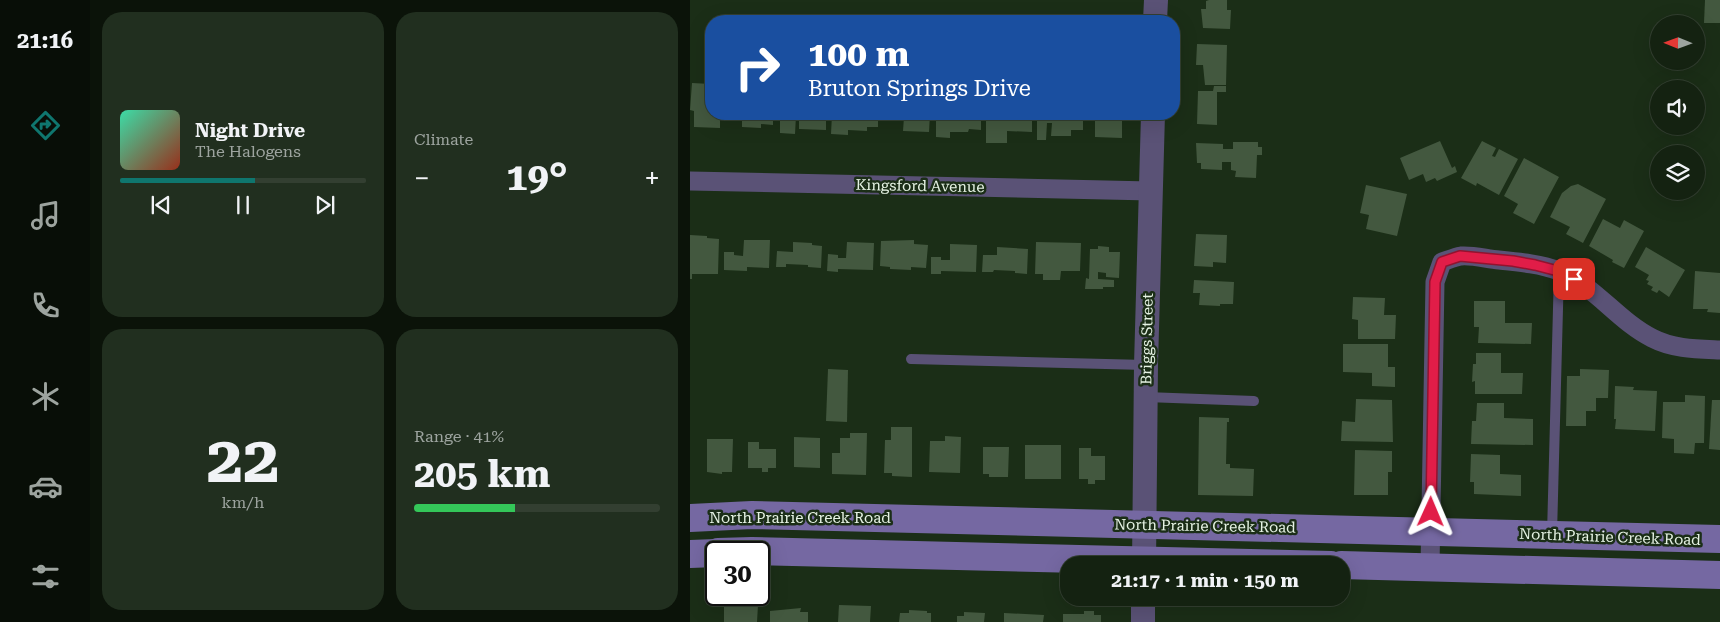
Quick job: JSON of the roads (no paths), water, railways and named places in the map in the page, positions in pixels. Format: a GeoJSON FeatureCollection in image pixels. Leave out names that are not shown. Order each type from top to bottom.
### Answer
{"type":"FeatureCollection","features":[{"type":"Feature","properties":{"kind":"main road","name":"North Prairie Creek Road"},"geometry":{"type":"LineString","coordinates":[[690,518],[752,516],[1431,531],[1720,540]]}},
{"type":"Feature","properties":{"kind":"main road"},"geometry":{"type":"LineString","coordinates":[[770,552],[1060,560]]}},
{"type":"Feature","properties":{"kind":"main road"},"geometry":{"type":"LineString","coordinates":[[690,554],[705,553]]}},
{"type":"Feature","properties":{"kind":"main road"},"geometry":{"type":"LineString","coordinates":[[1350,565],[1720,575]]}},
{"type":"Feature","properties":{"kind":"street"},"geometry":{"type":"LineString","coordinates":[[1155,15],[1156,0]]}},
{"type":"Feature","properties":{"kind":"street","name":"Briggs Street"},"geometry":{"type":"LineString","coordinates":[[1144,556],[1146,365],[1153,120]]}},
{"type":"Feature","properties":{"kind":"street","name":"Kingsford Avenue"},"geometry":{"type":"LineString","coordinates":[[690,180],[1151,190]]}},
{"type":"Feature","properties":{"kind":"street"},"geometry":{"type":"LineString","coordinates":[[1430,567],[1435,282],[1442,262],[1460,256],[1513,261],[1558,271],[1586,288],[1635,329],[1654,339],[1672,346],[1697,350],[1720,350]]}},
{"type":"Feature","properties":{"kind":"street"},"geometry":{"type":"LineString","coordinates":[[1143,606],[1143,622]]}},
{"type":"Feature","properties":{"kind":"lane"},"geometry":{"type":"LineString","coordinates":[[1552,535],[1558,271]]}},
{"type":"Feature","properties":{"kind":"lane"},"geometry":{"type":"LineString","coordinates":[[911,360],[1146,365]]}},
{"type":"Feature","properties":{"kind":"lane"},"geometry":{"type":"LineString","coordinates":[[1146,397],[1254,401]]}}]}
